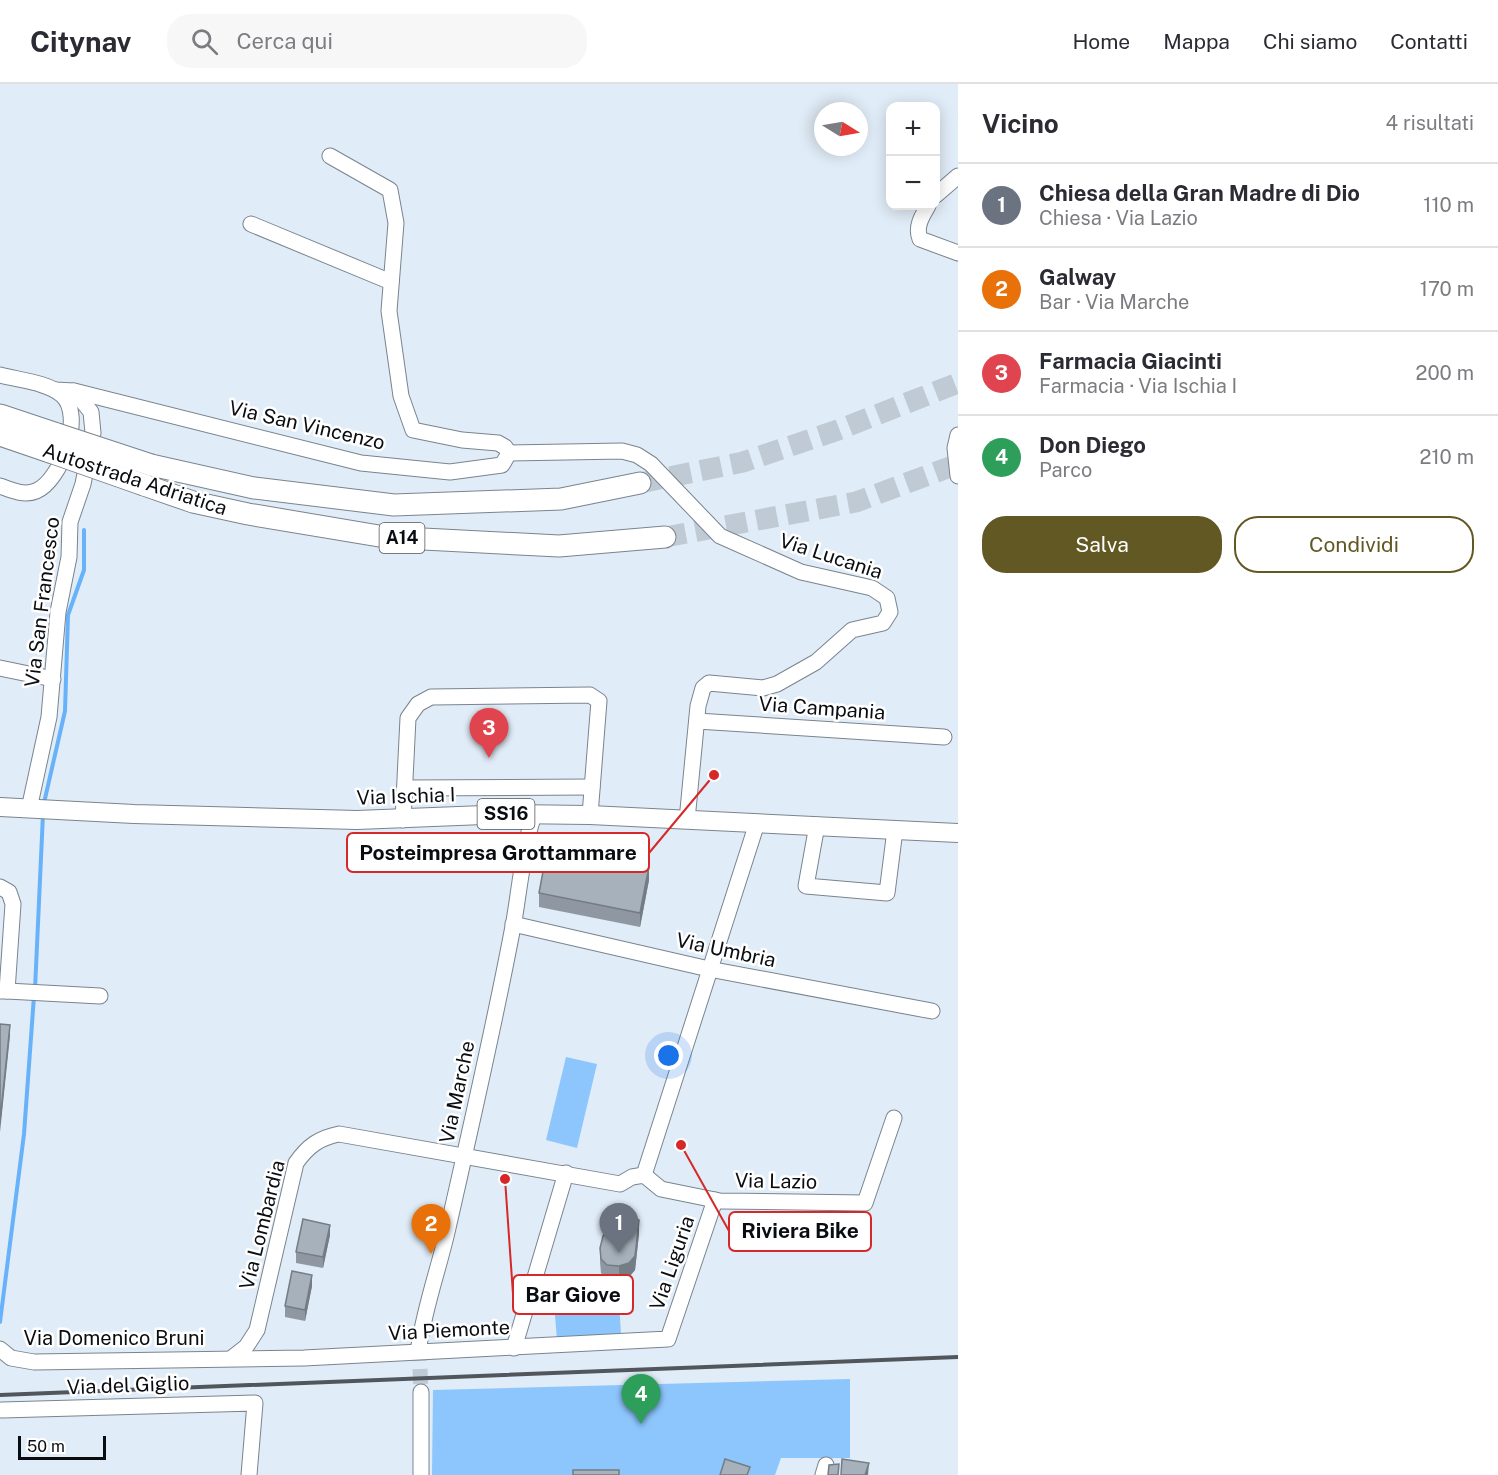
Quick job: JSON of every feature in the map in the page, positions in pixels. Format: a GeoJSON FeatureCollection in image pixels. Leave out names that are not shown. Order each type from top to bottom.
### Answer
{"type":"FeatureCollection","features":[{"type":"Feature","properties":{"kind":"highway","name":"Autostrada Adriatica"},"geometry":{"type":"LineString","coordinates":[[0,415],[53,443],[144,485],[194,502],[248,514],[386,537],[559,546],[665,537]]}},
{"type":"Feature","properties":{"kind":"highway","name":"Autostrada Adriatica"},"geometry":{"type":"LineString","coordinates":[[0,435],[53,443],[203,479],[254,488],[394,505],[561,499],[640,483]]}},
{"type":"Feature","properties":{"kind":"main road","name":"Via Ischia I"},"geometry":{"type":"LineString","coordinates":[[0,807],[211,817],[403,820],[590,815],[958,833]]}},
{"type":"Feature","properties":{"kind":"street","name":"Via San Vincenzo"},"geometry":{"type":"LineString","coordinates":[[74,391],[362,463],[450,472],[502,465],[509,453],[498,443],[462,440],[414,430],[401,396],[389,311],[396,223],[390,190],[330,156]]}},
{"type":"Feature","properties":{"kind":"street"},"geometry":{"type":"LineString","coordinates":[[940,192],[958,176]]}},
{"type":"Feature","properties":{"kind":"street"},"geometry":{"type":"LineString","coordinates":[[926,210],[920,220],[918,234],[920,239],[958,253]]}},
{"type":"Feature","properties":{"kind":"street"},"geometry":{"type":"LineString","coordinates":[[251,224],[391,282]]}},
{"type":"Feature","properties":{"kind":"street"},"geometry":{"type":"LineString","coordinates":[[0,375],[55,390],[74,391]]}},
{"type":"Feature","properties":{"kind":"street"},"geometry":{"type":"LineString","coordinates":[[0,486],[30,493],[41,488],[54,473],[72,425],[70,408],[63,396],[55,390]]}},
{"type":"Feature","properties":{"kind":"street","name":"Via San Francesco"},"geometry":{"type":"LineString","coordinates":[[40,810],[58,612],[69,557],[70,522],[83,484],[94,429],[91,412],[74,391]]}},
{"type":"Feature","properties":{"kind":"street"},"geometry":{"type":"LineString","coordinates":[[958,435],[955,448],[958,476]]}},
{"type":"Feature","properties":{"kind":"street","name":"Via Lucania"},"geometry":{"type":"LineString","coordinates":[[509,453],[622,451],[637,455],[651,464],[720,536],[801,572],[872,588],[888,598],[890,605],[888,618],[883,623],[852,630],[816,662],[777,684],[763,688],[709,683],[703,688],[697,721],[687,820]]}},
{"type":"Feature","properties":{"kind":"street"},"geometry":{"type":"LineString","coordinates":[[0,668],[53,679]]}},
{"type":"Feature","properties":{"kind":"street"},"geometry":{"type":"LineString","coordinates":[[403,820],[408,718],[418,704],[431,697],[590,695],[599,701],[590,815]]}},
{"type":"Feature","properties":{"kind":"street","name":"Via Campania"},"geometry":{"type":"LineString","coordinates":[[697,721],[944,736]]}},
{"type":"Feature","properties":{"kind":"street"},"geometry":{"type":"LineString","coordinates":[[405,788],[592,787]]}},
{"type":"Feature","properties":{"kind":"street","name":"Via Marche"},"geometry":{"type":"LineString","coordinates":[[419,1347],[422,1323],[442,1258],[465,1156],[513,924],[528,843],[528,824],[535,815]]}},
{"type":"Feature","properties":{"kind":"street"},"geometry":{"type":"LineString","coordinates":[[465,1156],[620,1184],[632,1177],[644,1175],[757,823]]}},
{"type":"Feature","properties":{"kind":"street"},"geometry":{"type":"LineString","coordinates":[[817,825],[806,886],[887,894],[895,830]]}},
{"type":"Feature","properties":{"kind":"street"},"geometry":{"type":"LineString","coordinates":[[0,887],[9,892],[13,900],[4,991],[100,996]]}},
{"type":"Feature","properties":{"kind":"street","name":"Via Umbria"},"geometry":{"type":"LineString","coordinates":[[513,924],[709,969],[932,1011]]}},
{"type":"Feature","properties":{"kind":"street","name":"Via Lazio"},"geometry":{"type":"LineString","coordinates":[[644,1175],[661,1189],[715,1200],[865,1203],[894,1118]]}},
{"type":"Feature","properties":{"kind":"street","name":"Via Lombardia"},"geometry":{"type":"LineString","coordinates":[[232,1358],[246,1347],[257,1330],[290,1183],[296,1162],[307,1148],[325,1137],[339,1134],[465,1156]]}},
{"type":"Feature","properties":{"kind":"street"},"geometry":{"type":"LineString","coordinates":[[514,1348],[566,1173]]}},
{"type":"Feature","properties":{"kind":"street","name":"Via Liguria"},"geometry":{"type":"LineString","coordinates":[[668,1340],[715,1200]]}},
{"type":"Feature","properties":{"kind":"street","name":"Via Piemonte"},"geometry":{"type":"LineString","coordinates":[[232,1358],[304,1358],[668,1340]]}},
{"type":"Feature","properties":{"kind":"street","name":"Via Domenico Bruni"},"geometry":{"type":"LineString","coordinates":[[0,1349],[11,1358],[34,1362],[232,1358]]}},
{"type":"Feature","properties":{"kind":"street"},"geometry":{"type":"LineString","coordinates":[[421,1392],[421,1475]]}},
{"type":"Feature","properties":{"kind":"street","name":"Via del Giglio"},"geometry":{"type":"LineString","coordinates":[[2,1410],[255,1403],[249,1475]]}},
{"type":"Feature","properties":{"kind":"shaded area"},"geometry":{"type":"Polygon","coordinates":[[[566,1057],[597,1064],[577,1148],[546,1140],[566,1057]]]}},
{"type":"Feature","properties":{"kind":"shaded area"},"geometry":{"type":"Polygon","coordinates":[[[619,1299],[621,1335],[557,1340],[554,1303],[619,1299]]]}},
{"type":"Feature","properties":{"kind":"shaded area"},"geometry":{"type":"Polygon","coordinates":[[[850,1379],[850,1458],[781,1458],[775,1475],[432,1475],[433,1390],[850,1379]]]}},
{"type":"Feature","properties":{"kind":"building"},"geometry":{"type":"Polygon","coordinates":[[[548,845],[649,866],[640,913],[539,893],[548,845]]]}},
{"type":"Feature","properties":{"kind":"building"},"geometry":{"type":"Polygon","coordinates":[[[0,1024],[10,1025],[0,1121],[0,1024]]]}},
{"type":"Feature","properties":{"kind":"building"},"geometry":{"type":"Polygon","coordinates":[[[617,1214],[639,1220],[635,1256],[629,1263],[619,1266],[607,1265],[601,1259],[600,1248],[603,1236],[617,1214]]]}},
{"type":"Feature","properties":{"kind":"building"},"geometry":{"type":"Polygon","coordinates":[[[303,1219],[330,1225],[323,1257],[296,1252],[303,1219]]]}},
{"type":"Feature","properties":{"kind":"building"},"geometry":{"type":"Polygon","coordinates":[[[292,1271],[312,1275],[305,1310],[285,1306],[292,1271]]]}},
{"type":"Feature","properties":{"kind":"building"},"geometry":{"type":"Polygon","coordinates":[[[725,1459],[750,1467],[747,1475],[720,1475],[725,1459]]]}},
{"type":"Feature","properties":{"kind":"building"},"geometry":{"type":"Polygon","coordinates":[[[842,1459],[869,1463],[865,1475],[841,1475],[842,1459]]]}},
{"type":"Feature","properties":{"kind":"building"},"geometry":{"type":"Polygon","coordinates":[[[839,1464],[838,1475],[828,1475],[829,1465],[839,1464]]]}},
{"type":"Feature","properties":{"kind":"building"},"geometry":{"type":"Polygon","coordinates":[[[573,1470],[619,1470],[619,1475],[573,1475],[573,1470]]]}},
{"type":"Feature","properties":{"kind":"waterway"},"geometry":{"type":"LineString","coordinates":[[44,803],[65,711],[68,615],[84,570],[84,530]]}},
{"type":"Feature","properties":{"kind":"waterway"},"geometry":{"type":"LineString","coordinates":[[35,989],[43,814]]}},
{"type":"Feature","properties":{"kind":"waterway"},"geometry":{"type":"LineString","coordinates":[[0,1322],[24,1134],[34,996]]}},
{"type":"Feature","properties":{"kind":"tunnel"},"geometry":{"type":"LineString","coordinates":[[640,483],[743,462],[838,430],[958,383]]}},
{"type":"Feature","properties":{"kind":"tunnel"},"geometry":{"type":"LineString","coordinates":[[665,537],[856,502],[958,464]]}},
{"type":"Feature","properties":{"kind":"tunnel"},"geometry":{"type":"LineString","coordinates":[[419,1346],[421,1392]]}},
{"type":"Feature","properties":{"kind":"railway"},"geometry":{"type":"LineString","coordinates":[[0,1395],[958,1357]]}},
{"type":"Feature","properties":{"kind":"place","name":"Farmacia Giacinti"},"geometry":{"type":"Point","coordinates":[489,758]}},
{"type":"Feature","properties":{"kind":"place","name":"Posteimpresa Grottammare"},"geometry":{"type":"Point","coordinates":[714,775]}},
{"type":"Feature","properties":{"kind":"place","name":"Riviera Bike"},"geometry":{"type":"Point","coordinates":[681,1145]}},
{"type":"Feature","properties":{"kind":"place","name":"Bar Giove"},"geometry":{"type":"Point","coordinates":[505,1179]}},
{"type":"Feature","properties":{"kind":"place","name":"Chiesa della Gran Madre di Dio"},"geometry":{"type":"Point","coordinates":[619,1253]}},
{"type":"Feature","properties":{"kind":"place","name":"Galway"},"geometry":{"type":"Point","coordinates":[431,1254]}},
{"type":"Feature","properties":{"kind":"place","name":"Don Diego"},"geometry":{"type":"Point","coordinates":[641,1424]}}]}
